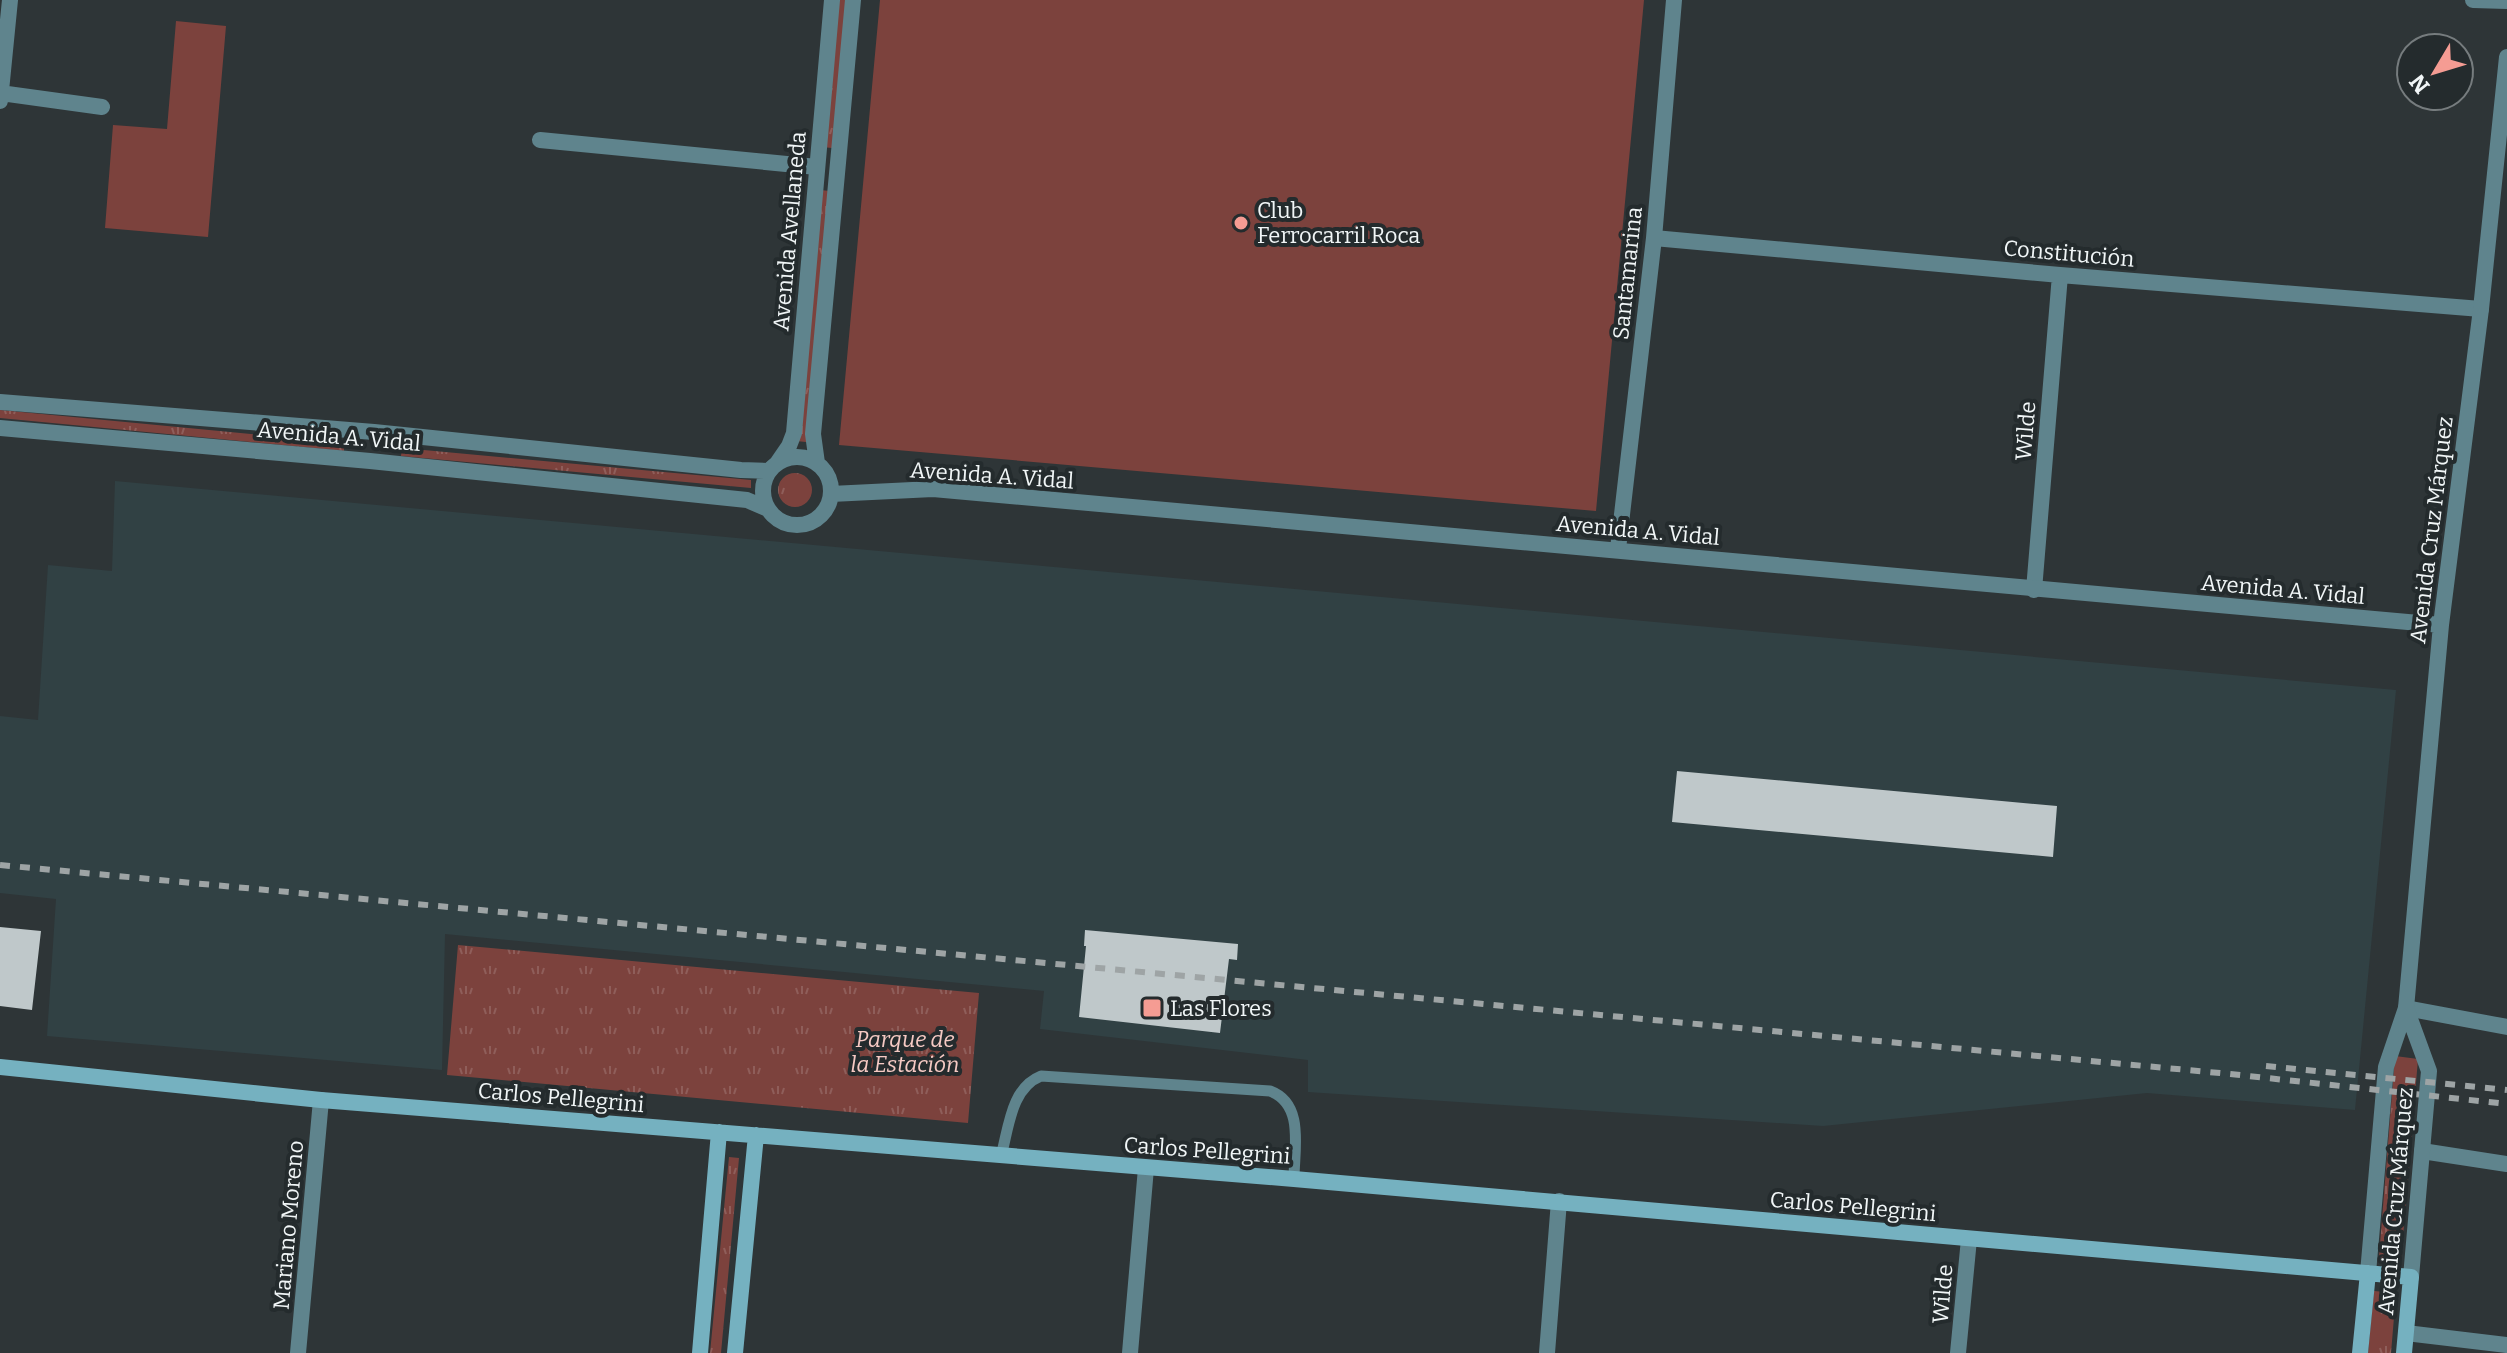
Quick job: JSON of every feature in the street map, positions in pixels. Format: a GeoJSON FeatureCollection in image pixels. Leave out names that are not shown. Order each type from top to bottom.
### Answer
{"type":"FeatureCollection","features":[{"type":"Feature","properties":{"kind":"main road","name":"Carlos Pellegrini"},"geometry":{"type":"LineString","coordinates":[[0,1067],[321,1100],[1559,1201],[2411,1277]]}},
{"type":"Feature","properties":{"kind":"main road"},"geometry":{"type":"LineString","coordinates":[[700,1353],[719,1132]]}},
{"type":"Feature","properties":{"kind":"main road"},"geometry":{"type":"LineString","coordinates":[[735,1353],[756,1135]]}},
{"type":"Feature","properties":{"kind":"main road","name":"Avenida Cruz Márquez"},"geometry":{"type":"LineString","coordinates":[[2360,1353],[2368,1273]]}},
{"type":"Feature","properties":{"kind":"main road","name":"Avenida Cruz Márquez"},"geometry":{"type":"LineString","coordinates":[[2404,1353],[2411,1277]]}},
{"type":"Feature","properties":{"kind":"street"},"geometry":{"type":"LineString","coordinates":[[0,101],[10,0]]}},
{"type":"Feature","properties":{"kind":"street","name":"Avenida Avellaneda"},"geometry":{"type":"LineString","coordinates":[[774,466],[789,446],[794,433],[832,0]]}},
{"type":"Feature","properties":{"kind":"street","name":"Avenida Avellaneda"},"geometry":{"type":"LineString","coordinates":[[817,463],[813,434],[853,0]]}},
{"type":"Feature","properties":{"kind":"street","name":"Santamarina"},"geometry":{"type":"LineString","coordinates":[[1618,549],[1654,238],[1674,0]]}},
{"type":"Feature","properties":{"kind":"street"},"geometry":{"type":"LineString","coordinates":[[2473,0],[2507,1]]}},
{"type":"Feature","properties":{"kind":"street","name":"Avenida Cruz Márquez"},"geometry":{"type":"LineString","coordinates":[[2368,1273],[2386,1067],[2406,1008],[2441,625],[2481,309],[2507,57]]}},
{"type":"Feature","properties":{"kind":"street"},"geometry":{"type":"LineString","coordinates":[[0,93],[102,107]]}},
{"type":"Feature","properties":{"kind":"street"},"geometry":{"type":"LineString","coordinates":[[540,140],[837,168]]}},
{"type":"Feature","properties":{"kind":"street","name":"Constitución"},"geometry":{"type":"LineString","coordinates":[[1654,238],[2481,309]]}},
{"type":"Feature","properties":{"kind":"street","name":"Wilde"},"geometry":{"type":"LineString","coordinates":[[2034,590],[2060,275]]}},
{"type":"Feature","properties":{"kind":"street","name":"Avenida A. Vidal"},"geometry":{"type":"LineString","coordinates":[[0,402],[374,432],[741,470],[774,466]]}},
{"type":"Feature","properties":{"kind":"street","name":"Avenida A. Vidal"},"geometry":{"type":"LineString","coordinates":[[0,428],[370,461],[747,500],[768,509]]}},
{"type":"Feature","properties":{"kind":"street"},"geometry":{"type":"LineString","coordinates":[[370,461],[374,432]]}},
{"type":"Feature","properties":{"kind":"street"},"geometry":{"type":"LineString","coordinates":[[798,457],[817,463],[830,482],[831,494],[823,513],[805,524],[784,523],[768,509],[764,480],[774,466],[798,457]]}},
{"type":"Feature","properties":{"kind":"street","name":"Avenida A. Vidal"},"geometry":{"type":"LineString","coordinates":[[831,494],[933,489],[2441,625]]}},
{"type":"Feature","properties":{"kind":"street"},"geometry":{"type":"LineString","coordinates":[[2406,1008],[2507,1027]]}},
{"type":"Feature","properties":{"kind":"street","name":"Avenida Cruz Márquez"},"geometry":{"type":"LineString","coordinates":[[2406,1008],[2429,1071],[2411,1277]]}},
{"type":"Feature","properties":{"kind":"street","name":"Mariano Moreno"},"geometry":{"type":"LineString","coordinates":[[298,1353],[321,1100]]}},
{"type":"Feature","properties":{"kind":"street"},"geometry":{"type":"LineString","coordinates":[[2422,1151],[2507,1164]]}},
{"type":"Feature","properties":{"kind":"street"},"geometry":{"type":"LineString","coordinates":[[1130,1353],[1146,1168]]}},
{"type":"Feature","properties":{"kind":"street"},"geometry":{"type":"LineString","coordinates":[[1547,1353],[1559,1201]]}},
{"type":"Feature","properties":{"kind":"street","name":"Wilde"},"geometry":{"type":"LineString","coordinates":[[1958,1353],[1969,1239]]}},
{"type":"Feature","properties":{"kind":"street"},"geometry":{"type":"LineString","coordinates":[[2406,1333],[2507,1345]]}},
{"type":"Feature","properties":{"kind":"lane"},"geometry":{"type":"LineString","coordinates":[[1001,1156],[1019,1093],[1030,1081],[1041,1076],[1270,1091],[1280,1095],[1290,1106],[1294,1118],[1294,1179]]}},
{"type":"Feature","properties":{"kind":"shaded area"},"geometry":{"type":"Polygon","coordinates":[[[115,481],[2396,690],[2355,1110],[2147,1093],[1823,1126],[1308,1092],[1308,1060],[1040,1029],[1044,991],[445,934],[442,1070],[47,1036],[56,899],[0,893],[0,716],[38,720],[48,565],[112,571],[115,481]]]}},
{"type":"Feature","properties":{"kind":"green space"},"geometry":{"type":"Polygon","coordinates":[[[836,0],[847,0],[832,148],[822,147],[836,0]]]}},
{"type":"Feature","properties":{"kind":"green space","name":"Club Ferrocarril Roca"},"geometry":{"type":"Polygon","coordinates":[[[880,0],[1644,0],[1596,511],[839,445],[880,0]]]}},
{"type":"Feature","properties":{"kind":"green space"},"geometry":{"type":"Polygon","coordinates":[[[176,21],[226,26],[208,237],[105,228],[113,125],[167,129],[176,21]]]}},
{"type":"Feature","properties":{"kind":"green space"},"geometry":{"type":"Polygon","coordinates":[[[820,190],[830,191],[806,442],[796,441],[820,190]]]}},
{"type":"Feature","properties":{"kind":"green space"},"geometry":{"type":"Polygon","coordinates":[[[0,410],[344,443],[344,451],[0,418],[0,410]]]}},
{"type":"Feature","properties":{"kind":"green space"},"geometry":{"type":"Polygon","coordinates":[[[402,448],[751,480],[751,488],[401,456],[402,448]]]}},
{"type":"Feature","properties":{"kind":"green space"},"geometry":{"type":"Polygon","coordinates":[[[795,473],[807,478],[812,490],[807,502],[795,507],[783,502],[778,490],[783,478],[795,473]]]}},
{"type":"Feature","properties":{"kind":"green space","name":"Parque de la Estación"},"geometry":{"type":"Polygon","coordinates":[[[458,945],[979,993],[968,1123],[447,1075],[458,945]]]}},
{"type":"Feature","properties":{"kind":"green space"},"geometry":{"type":"Polygon","coordinates":[[[2395,1056],[2418,1059],[2401,1260],[2379,1257],[2395,1056]]]}},
{"type":"Feature","properties":{"kind":"green space"},"geometry":{"type":"Polygon","coordinates":[[[729,1157],[739,1158],[721,1353],[710,1353],[729,1157]]]}},
{"type":"Feature","properties":{"kind":"green space"},"geometry":{"type":"Polygon","coordinates":[[[2374,1291],[2396,1293],[2391,1353],[2368,1353],[2374,1291]]]}},
{"type":"Feature","properties":{"kind":"building"},"geometry":{"type":"Polygon","coordinates":[[[1677,771],[2057,806],[2053,857],[1672,822],[1677,771]]]}},
{"type":"Feature","properties":{"kind":"building"},"geometry":{"type":"Polygon","coordinates":[[[0,927],[41,931],[32,1010],[0,1006],[0,927]]]}},
{"type":"Feature","properties":{"kind":"building"},"geometry":{"type":"Polygon","coordinates":[[[1085,930],[1238,944],[1237,960],[1229,959],[1220,1033],[1079,1017],[1085,930]]]}},
{"type":"Feature","properties":{"kind":"railway"},"geometry":{"type":"LineString","coordinates":[[0,865],[2230,1074],[2507,1104]]}},
{"type":"Feature","properties":{"kind":"railway"},"geometry":{"type":"LineString","coordinates":[[2266,1066],[2507,1090]]}},
{"type":"Feature","properties":{"kind":"place","name":"Club Ferrocarril Roca"},"geometry":{"type":"Point","coordinates":[1241,223]}},
{"type":"Feature","properties":{"kind":"place","name":"Las Flores"},"geometry":{"type":"Point","coordinates":[1152,1008]}}]}
